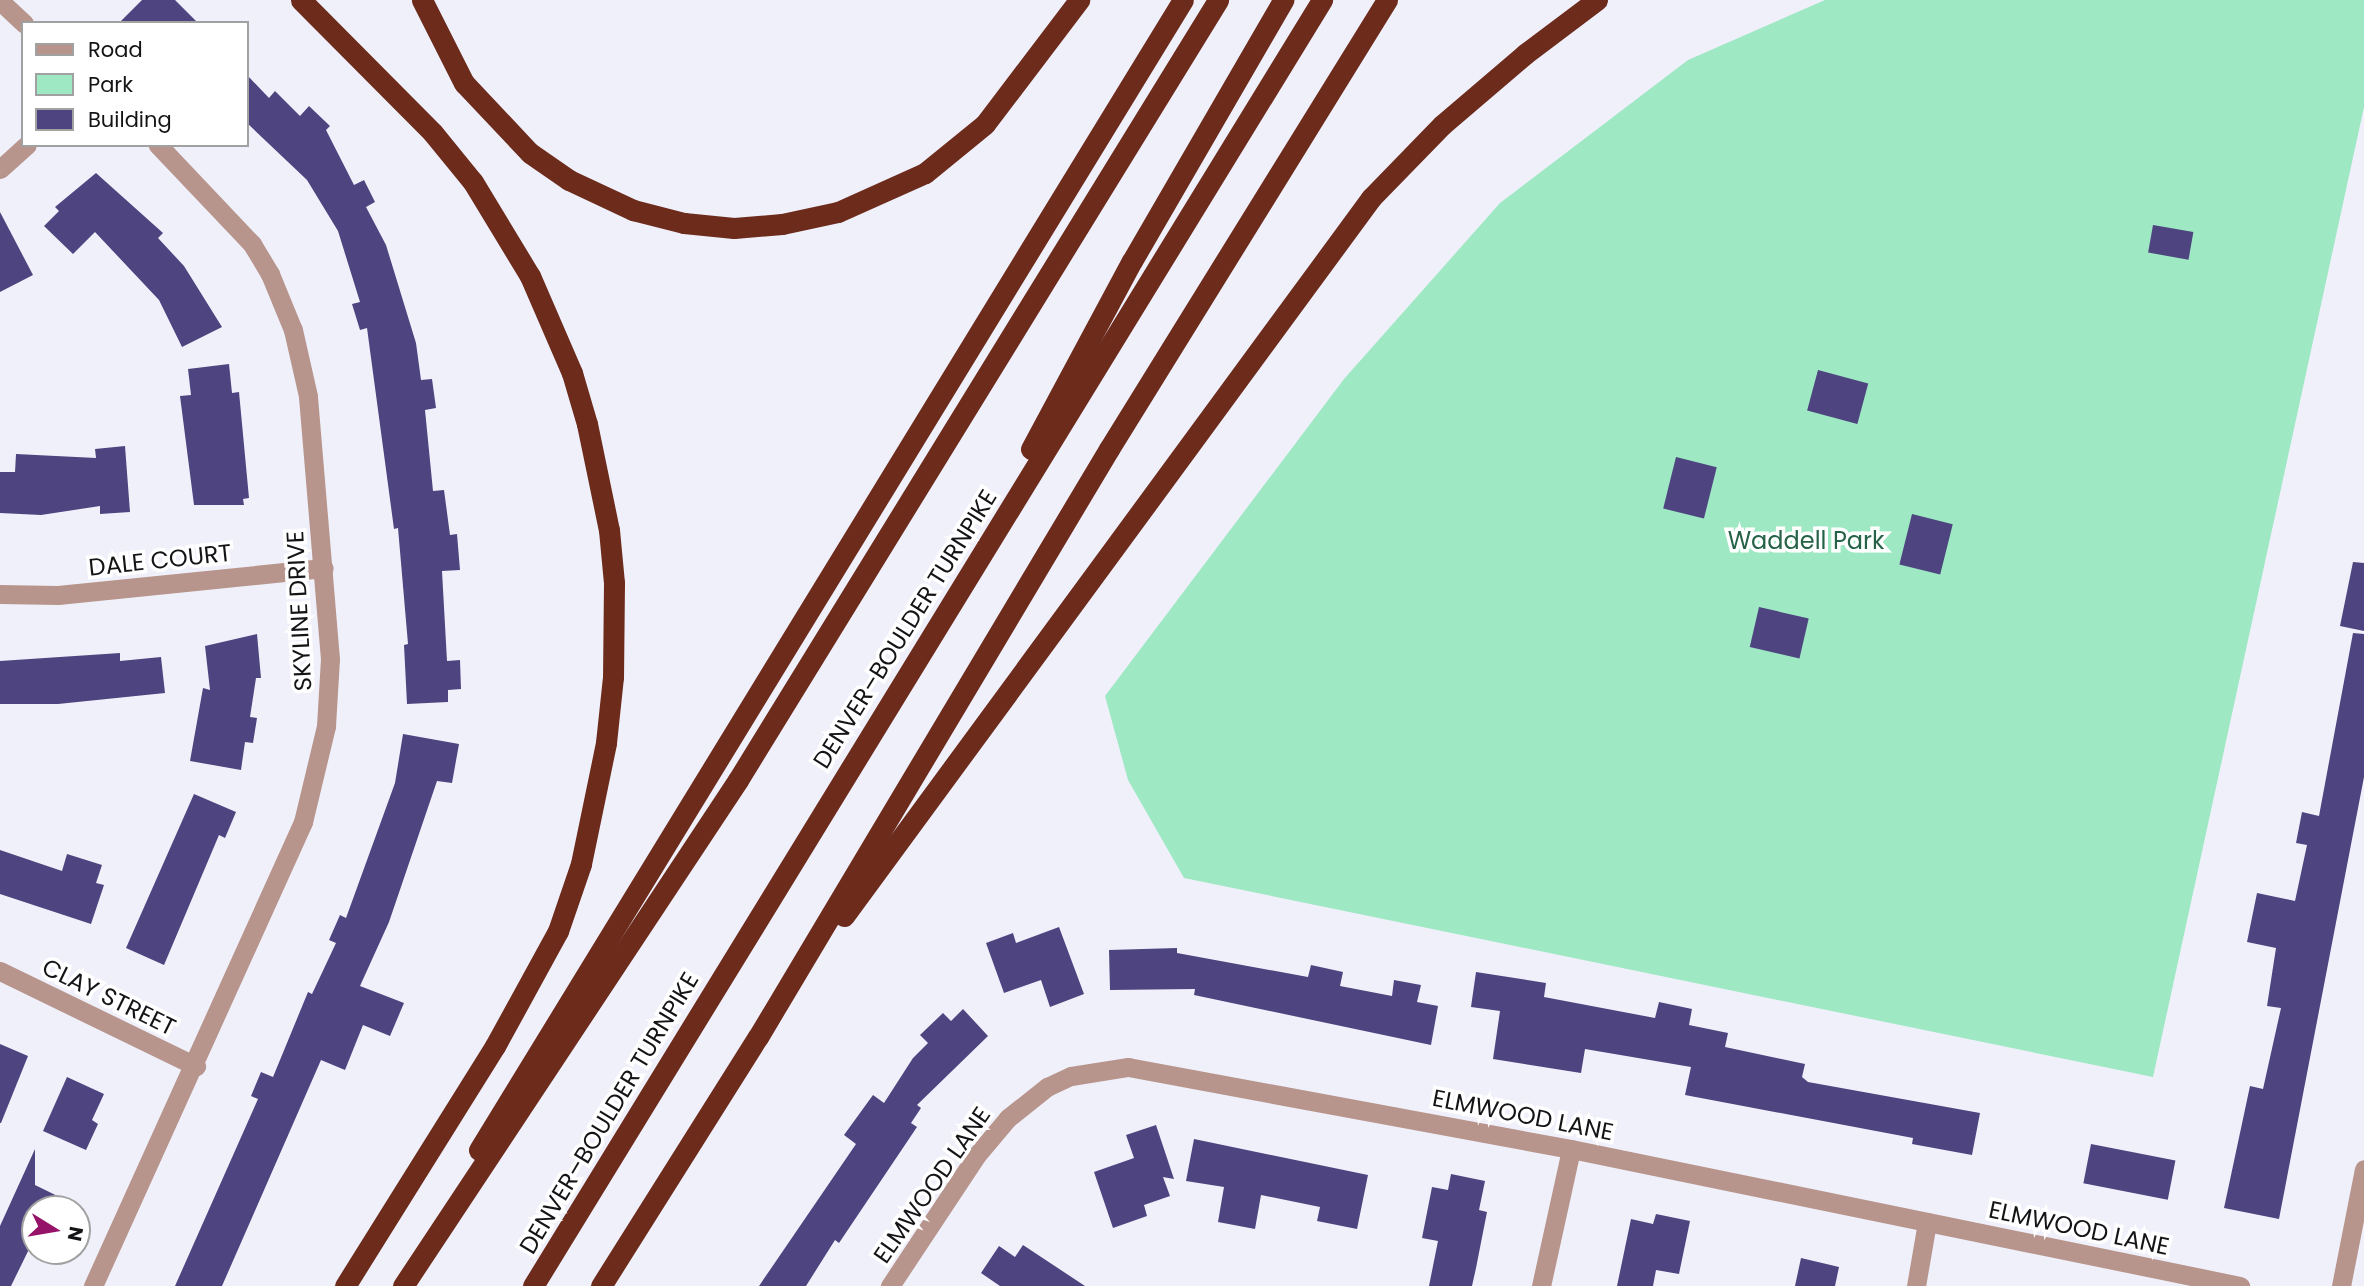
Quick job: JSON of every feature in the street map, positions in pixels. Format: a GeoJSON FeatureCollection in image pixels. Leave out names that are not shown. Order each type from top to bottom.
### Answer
{"type":"FeatureCollection","features":[{"type":"Feature","properties":{"kind":"highway"},"geometry":{"type":"LineString","coordinates":[[301,0],[433,133],[473,182],[530,276],[572,373],[587,424],[609,530],[614,583],[613,677],[606,743],[584,853],[558,931],[495,1046],[345,1286]]}},
{"type":"Feature","properties":{"kind":"highway"},"geometry":{"type":"LineString","coordinates":[[422,0],[464,83],[530,153],[569,180],[633,211],[684,223],[734,228],[782,224],[838,212],[925,173],[985,124],[1079,0]]}},
{"type":"Feature","properties":{"kind":"highway"},"geometry":{"type":"LineString","coordinates":[[395,1286],[1183,0]]}},
{"type":"Feature","properties":{"kind":"highway"},"geometry":{"type":"LineString","coordinates":[[402,1286],[738,780],[1218,0]]}},
{"type":"Feature","properties":{"kind":"highway"},"geometry":{"type":"LineString","coordinates":[[931,636],[1109,302],[1283,0]]}},
{"type":"Feature","properties":{"kind":"highway","name":"DENVER–BOULDER TURNPIKE"},"geometry":{"type":"LineString","coordinates":[[533,1286],[1322,0]]}},
{"type":"Feature","properties":{"kind":"highway"},"geometry":{"type":"LineString","coordinates":[[601,1286],[758,1037],[1109,449],[1387,0]]}},
{"type":"Feature","properties":{"kind":"highway"},"geometry":{"type":"LineString","coordinates":[[758,1037],[1371,198],[1442,125],[1525,54],[1597,0]]}},
{"type":"Feature","properties":{"kind":"street"},"geometry":{"type":"LineString","coordinates":[[0,1],[22,21]]}},
{"type":"Feature","properties":{"kind":"street"},"geometry":{"type":"LineString","coordinates":[[0,169],[25,147]]}},
{"type":"Feature","properties":{"kind":"street","name":"SKYLINE DRIVE"},"geometry":{"type":"LineString","coordinates":[[93,1286],[274,894],[314,788],[326,726],[330,659],[308,396],[283,300],[235,222],[160,147]]}},
{"type":"Feature","properties":{"kind":"street","name":"DALE COURT"},"geometry":{"type":"LineString","coordinates":[[0,594],[58,595],[324,568]]}},
{"type":"Feature","properties":{"kind":"street","name":"CLAY STREET"},"geometry":{"type":"LineString","coordinates":[[0,971],[196,1066]]}},
{"type":"Feature","properties":{"kind":"street","name":"ELMWOOD LANE"},"geometry":{"type":"LineString","coordinates":[[890,1286],[976,1156],[1008,1118],[1047,1087],[1100,1068],[1152,1068],[1571,1149],[2240,1286]]}},
{"type":"Feature","properties":{"kind":"street"},"geometry":{"type":"LineString","coordinates":[[1541,1286],[1571,1149]]}},
{"type":"Feature","properties":{"kind":"street"},"geometry":{"type":"LineString","coordinates":[[2341,1286],[2364,1169]]}},
{"type":"Feature","properties":{"kind":"street"},"geometry":{"type":"LineString","coordinates":[[1916,1286],[1927,1222]]}},
{"type":"Feature","properties":{"kind":"green space","name":"Waddell Park"},"geometry":{"type":"Polygon","coordinates":[[[1825,0],[2364,0],[2364,107],[2153,1077],[1184,878],[1128,780],[1105,696],[1344,379],[1500,203],[1688,60],[1825,0]]]}},
{"type":"Feature","properties":{"kind":"building"},"geometry":{"type":"Polygon","coordinates":[[[142,0],[175,0],[196,21],[121,21],[142,0]]]}},
{"type":"Feature","properties":{"kind":"building"},"geometry":{"type":"Polygon","coordinates":[[[248,76],[269,98],[275,91],[300,116],[309,106],[330,126],[326,130],[354,185],[364,180],[375,202],[366,207],[386,245],[416,343],[421,380],[432,379],[436,408],[425,410],[433,491],[444,490],[450,535],[457,534],[460,570],[442,571],[447,661],[460,660],[461,689],[448,690],[448,702],[407,704],[404,645],[408,644],[398,528],[394,529],[367,328],[360,330],[352,304],[360,302],[338,231],[307,180],[248,124],[248,76]]]}},
{"type":"Feature","properties":{"kind":"building"},"geometry":{"type":"Polygon","coordinates":[[[96,173],[163,233],[158,238],[184,266],[222,327],[182,347],[159,300],[95,232],[73,254],[44,226],[59,211],[55,207],[96,173]]]}},
{"type":"Feature","properties":{"kind":"building"},"geometry":{"type":"Polygon","coordinates":[[[0,212],[33,275],[0,292],[0,212]]]}},
{"type":"Feature","properties":{"kind":"building"},"geometry":{"type":"Polygon","coordinates":[[[2153,225],[2193,232],[2189,260],[2148,253],[2153,225]]]}},
{"type":"Feature","properties":{"kind":"building"},"geometry":{"type":"Polygon","coordinates":[[[229,364],[232,393],[239,392],[249,498],[243,499],[244,505],[194,505],[180,396],[191,395],[188,369],[229,364]]]}},
{"type":"Feature","properties":{"kind":"building"},"geometry":{"type":"Polygon","coordinates":[[[1818,370],[1868,383],[1857,424],[1807,411],[1818,370]]]}},
{"type":"Feature","properties":{"kind":"building"},"geometry":{"type":"Polygon","coordinates":[[[125,446],[130,512],[100,514],[100,506],[41,515],[0,513],[0,472],[15,472],[16,454],[96,458],[95,449],[125,446]]]}},
{"type":"Feature","properties":{"kind":"building"},"geometry":{"type":"Polygon","coordinates":[[[1676,457],[1717,467],[1704,519],[1663,508],[1676,457]]]}},
{"type":"Feature","properties":{"kind":"building"},"geometry":{"type":"Polygon","coordinates":[[[1912,514],[1953,524],[1940,575],[1899,564],[1912,514]]]}},
{"type":"Feature","properties":{"kind":"building"},"geometry":{"type":"Polygon","coordinates":[[[2353,562],[2364,563],[2364,631],[2340,626],[2353,562]]]}},
{"type":"Feature","properties":{"kind":"building"},"geometry":{"type":"Polygon","coordinates":[[[1759,607],[1809,618],[1799,658],[1750,647],[1759,607]]]}},
{"type":"Feature","properties":{"kind":"building"},"geometry":{"type":"Polygon","coordinates":[[[2353,633],[2364,634],[2364,777],[2279,1219],[2224,1208],[2250,1086],[2263,1089],[2281,1008],[2267,1006],[2276,948],[2247,942],[2257,893],[2295,901],[2307,845],[2296,843],[2302,812],[2319,816],[2353,633]]]}},
{"type":"Feature","properties":{"kind":"building"},"geometry":{"type":"Polygon","coordinates":[[[257,634],[261,678],[256,678],[250,717],[257,718],[253,743],[245,742],[241,770],[190,761],[203,688],[210,690],[205,646],[257,634]]]}},
{"type":"Feature","properties":{"kind":"building"},"geometry":{"type":"Polygon","coordinates":[[[120,653],[120,661],[161,657],[165,693],[58,704],[0,704],[0,661],[120,653]]]}},
{"type":"Feature","properties":{"kind":"building"},"geometry":{"type":"Polygon","coordinates":[[[403,734],[459,744],[452,783],[437,781],[389,922],[360,986],[404,1003],[390,1036],[363,1025],[345,1070],[321,1060],[222,1286],[175,1286],[258,1099],[251,1096],[261,1072],[273,1077],[308,992],[312,994],[336,943],[329,940],[340,915],[346,918],[395,783],[403,734]]]}},
{"type":"Feature","properties":{"kind":"building"},"geometry":{"type":"Polygon","coordinates":[[[194,794],[236,812],[225,838],[219,835],[164,965],[126,948],[194,794]]]}},
{"type":"Feature","properties":{"kind":"building"},"geometry":{"type":"Polygon","coordinates":[[[0,850],[62,871],[67,854],[102,865],[96,883],[104,885],[91,924],[0,894],[0,850]]]}},
{"type":"Feature","properties":{"kind":"building"},"geometry":{"type":"Polygon","coordinates":[[[1059,927],[1084,994],[1050,1007],[1041,980],[1004,993],[986,943],[1013,933],[1016,943],[1059,927]]]}},
{"type":"Feature","properties":{"kind":"building"},"geometry":{"type":"Polygon","coordinates":[[[1177,948],[1177,953],[1308,977],[1311,965],[1343,972],[1340,986],[1392,996],[1394,980],[1421,985],[1417,1002],[1438,1006],[1431,1045],[1194,995],[1195,989],[1110,990],[1109,950],[1177,948]]]}},
{"type":"Feature","properties":{"kind":"building"},"geometry":{"type":"Polygon","coordinates":[[[1476,972],[1546,983],[1544,997],[1655,1018],[1659,1002],[1692,1009],[1689,1025],[1728,1033],[1725,1047],[1805,1064],[1802,1077],[1808,1082],[1980,1113],[1972,1155],[1912,1144],[1913,1138],[1685,1095],[1691,1067],[1585,1049],[1581,1073],[1493,1059],[1500,1011],[1471,1007],[1476,972]]]}},
{"type":"Feature","properties":{"kind":"building"},"geometry":{"type":"Polygon","coordinates":[[[963,1009],[988,1036],[917,1105],[921,1108],[911,1123],[917,1127],[839,1243],[835,1240],[806,1286],[759,1286],[856,1144],[844,1135],[873,1095],[884,1103],[913,1058],[928,1043],[920,1035],[943,1013],[951,1021],[963,1009]]]}},
{"type":"Feature","properties":{"kind":"building"},"geometry":{"type":"Polygon","coordinates":[[[0,1044],[28,1056],[1,1123],[0,1123],[0,1044]]]}},
{"type":"Feature","properties":{"kind":"building"},"geometry":{"type":"Polygon","coordinates":[[[67,1077],[104,1094],[92,1120],[98,1124],[86,1150],[43,1131],[67,1077]]]}},
{"type":"Feature","properties":{"kind":"building"},"geometry":{"type":"Polygon","coordinates":[[[1156,1125],[1174,1179],[1163,1177],[1170,1196],[1144,1205],[1147,1216],[1113,1228],[1094,1172],[1134,1158],[1126,1135],[1156,1125]]]}},
{"type":"Feature","properties":{"kind":"building"},"geometry":{"type":"Polygon","coordinates":[[[1194,1139],[1368,1175],[1357,1229],[1317,1221],[1320,1207],[1261,1195],[1255,1229],[1218,1222],[1224,1187],[1186,1181],[1194,1139]]]}},
{"type":"Feature","properties":{"kind":"building"},"geometry":{"type":"Polygon","coordinates":[[[2091,1144],[2175,1160],[2168,1200],[2083,1183],[2091,1144]]]}},
{"type":"Feature","properties":{"kind":"building"},"geometry":{"type":"Polygon","coordinates":[[[35,1149],[35,1185],[55,1195],[21,1195],[21,1265],[11,1286],[0,1286],[0,1226],[35,1149]]]}},
{"type":"Feature","properties":{"kind":"building"},"geometry":{"type":"Polygon","coordinates":[[[1451,1174],[1485,1181],[1479,1210],[1487,1212],[1476,1268],[1472,1286],[1429,1286],[1438,1241],[1422,1238],[1432,1187],[1448,1190],[1451,1174]]]}},
{"type":"Feature","properties":{"kind":"building"},"geometry":{"type":"Polygon","coordinates":[[[1656,1214],[1690,1221],[1679,1274],[1656,1270],[1653,1286],[1617,1286],[1631,1219],[1653,1224],[1656,1214]]]}},
{"type":"Feature","properties":{"kind":"building"},"geometry":{"type":"Polygon","coordinates":[[[1023,1245],[1085,1286],[1000,1286],[981,1273],[999,1246],[1015,1257],[1023,1245]]]}},
{"type":"Feature","properties":{"kind":"building"},"geometry":{"type":"Polygon","coordinates":[[[1801,1258],[1839,1267],[1835,1286],[1795,1286],[1801,1258]]]}}]}
